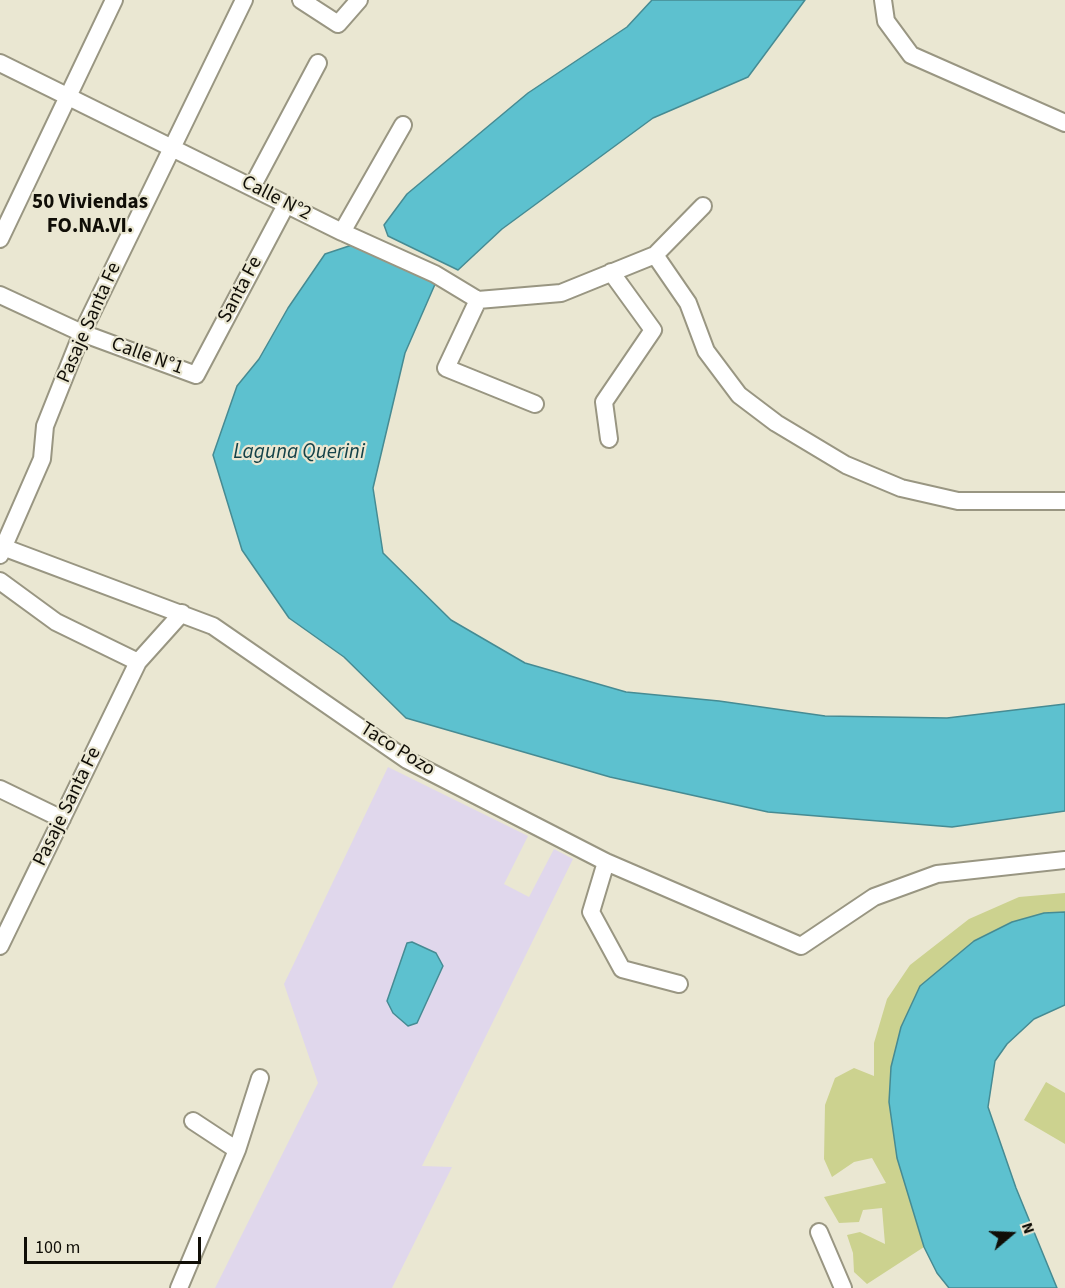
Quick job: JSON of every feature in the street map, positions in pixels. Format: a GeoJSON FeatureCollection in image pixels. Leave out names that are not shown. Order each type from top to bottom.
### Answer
{"type":"FeatureCollection","features":[{"type":"Feature","properties":{"kind":"street"},"geometry":{"type":"LineString","coordinates":[[0,238],[114,0]]}},
{"type":"Feature","properties":{"kind":"street","name":"Pasaje Santa Fe"},"geometry":{"type":"LineString","coordinates":[[2,549],[42,459],[45,426],[82,333],[244,0]]}},
{"type":"Feature","properties":{"kind":"street"},"geometry":{"type":"LineString","coordinates":[[301,0],[338,24],[359,0]]}},
{"type":"Feature","properties":{"kind":"street"},"geometry":{"type":"LineString","coordinates":[[883,0],[886,21],[911,56],[1065,123]]}},
{"type":"Feature","properties":{"kind":"street","name":"Calle N°2"},"geometry":{"type":"LineString","coordinates":[[0,63],[174,147],[286,205],[435,274],[478,300]]}},
{"type":"Feature","properties":{"kind":"street"},"geometry":{"type":"LineString","coordinates":[[252,187],[318,63]]}},
{"type":"Feature","properties":{"kind":"street"},"geometry":{"type":"LineString","coordinates":[[342,232],[403,125]]}},
{"type":"Feature","properties":{"kind":"street","name":"Santa Fe"},"geometry":{"type":"LineString","coordinates":[[196,375],[286,205]]}},
{"type":"Feature","properties":{"kind":"street"},"geometry":{"type":"LineString","coordinates":[[535,404],[446,368],[478,300],[561,293],[655,255],[703,206]]}},
{"type":"Feature","properties":{"kind":"street"},"geometry":{"type":"LineString","coordinates":[[655,255],[688,303],[706,351],[739,395],[776,423],[846,465],[901,488],[958,501],[1065,501]]}},
{"type":"Feature","properties":{"kind":"street"},"geometry":{"type":"LineString","coordinates":[[609,439],[604,402],[653,330],[611,273]]}},
{"type":"Feature","properties":{"kind":"street","name":"Calle N°1"},"geometry":{"type":"LineString","coordinates":[[0,295],[82,333],[196,375]]}},
{"type":"Feature","properties":{"kind":"street","name":"Taco Pozo"},"geometry":{"type":"LineString","coordinates":[[2,549],[213,626],[407,760],[606,862],[801,946],[874,897],[937,874],[1065,860]]}},
{"type":"Feature","properties":{"kind":"street"},"geometry":{"type":"LineString","coordinates":[[0,581],[56,622],[138,662]]}},
{"type":"Feature","properties":{"kind":"street","name":"Pasaje Santa Fe"},"geometry":{"type":"LineString","coordinates":[[0,946],[138,662],[182,613]]}},
{"type":"Feature","properties":{"kind":"street"},"geometry":{"type":"LineString","coordinates":[[0,789],[62,819]]}},
{"type":"Feature","properties":{"kind":"street"},"geometry":{"type":"LineString","coordinates":[[606,862],[591,912],[622,969],[679,984]]}},
{"type":"Feature","properties":{"kind":"street"},"geometry":{"type":"LineString","coordinates":[[179,1288],[237,1150],[260,1078]]}},
{"type":"Feature","properties":{"kind":"street"},"geometry":{"type":"LineString","coordinates":[[193,1121],[237,1150]]}},
{"type":"Feature","properties":{"kind":"street"},"geometry":{"type":"LineString","coordinates":[[819,1232],[843,1288]]}},
{"type":"Feature","properties":{"kind":"shaded area"},"geometry":{"type":"Polygon","coordinates":[[[388,767],[528,836],[504,884],[529,897],[554,849],[573,859],[422,1166],[452,1167],[392,1288],[215,1288],[318,1083],[284,984],[388,767]]]}},
{"type":"Feature","properties":{"kind":"green space"},"geometry":{"type":"Polygon","coordinates":[[[1065,893],[1065,912],[1044,913],[897,1158],[924,1247],[867,1284],[854,1272],[853,1253],[847,1235],[860,1232],[885,1244],[882,1208],[863,1210],[859,1222],[839,1223],[824,1197],[886,1183],[872,1158],[854,1162],[832,1177],[824,1159],[825,1105],[835,1078],[854,1068],[874,1076],[874,1043],[887,999],[910,965],[969,919],[1019,897],[1065,893]]]}},
{"type":"Feature","properties":{"kind":"green space"},"geometry":{"type":"Polygon","coordinates":[[[1046,1082],[1065,1093],[1065,1144],[1024,1120],[1046,1082]]]}},
{"type":"Feature","properties":{"kind":"water"},"geometry":{"type":"Polygon","coordinates":[[[652,0],[805,0],[748,77],[653,118],[502,229],[458,270],[388,236],[384,225],[407,194],[528,93],[627,27],[652,0]]]}},
{"type":"Feature","properties":{"kind":"water","name":"Laguna Querini"},"geometry":{"type":"Polygon","coordinates":[[[355,244],[436,282],[405,353],[373,488],[383,553],[451,620],[525,663],[626,692],[719,701],[825,716],[947,718],[1065,704],[1065,811],[952,827],[768,812],[610,777],[406,718],[344,657],[289,618],[242,550],[213,455],[237,386],[259,359],[288,308],[325,254],[355,244]]]}},
{"type":"Feature","properties":{"kind":"water"},"geometry":{"type":"Polygon","coordinates":[[[1065,912],[1065,1005],[1034,1019],[1007,1044],[995,1061],[988,1107],[1016,1188],[1057,1288],[949,1288],[937,1273],[924,1247],[897,1158],[889,1102],[891,1067],[901,1027],[920,986],[974,941],[1012,922],[1044,913],[1065,912]]]}},
{"type":"Feature","properties":{"kind":"water"},"geometry":{"type":"Polygon","coordinates":[[[412,942],[436,953],[443,966],[417,1023],[408,1026],[393,1013],[387,1001],[407,943],[412,942]]]}},
{"type":"Feature","properties":{"kind":"district","name":"50 Viviendas FO.NA.VI."},"geometry":{"type":"Point","coordinates":[90,215]}}]}
